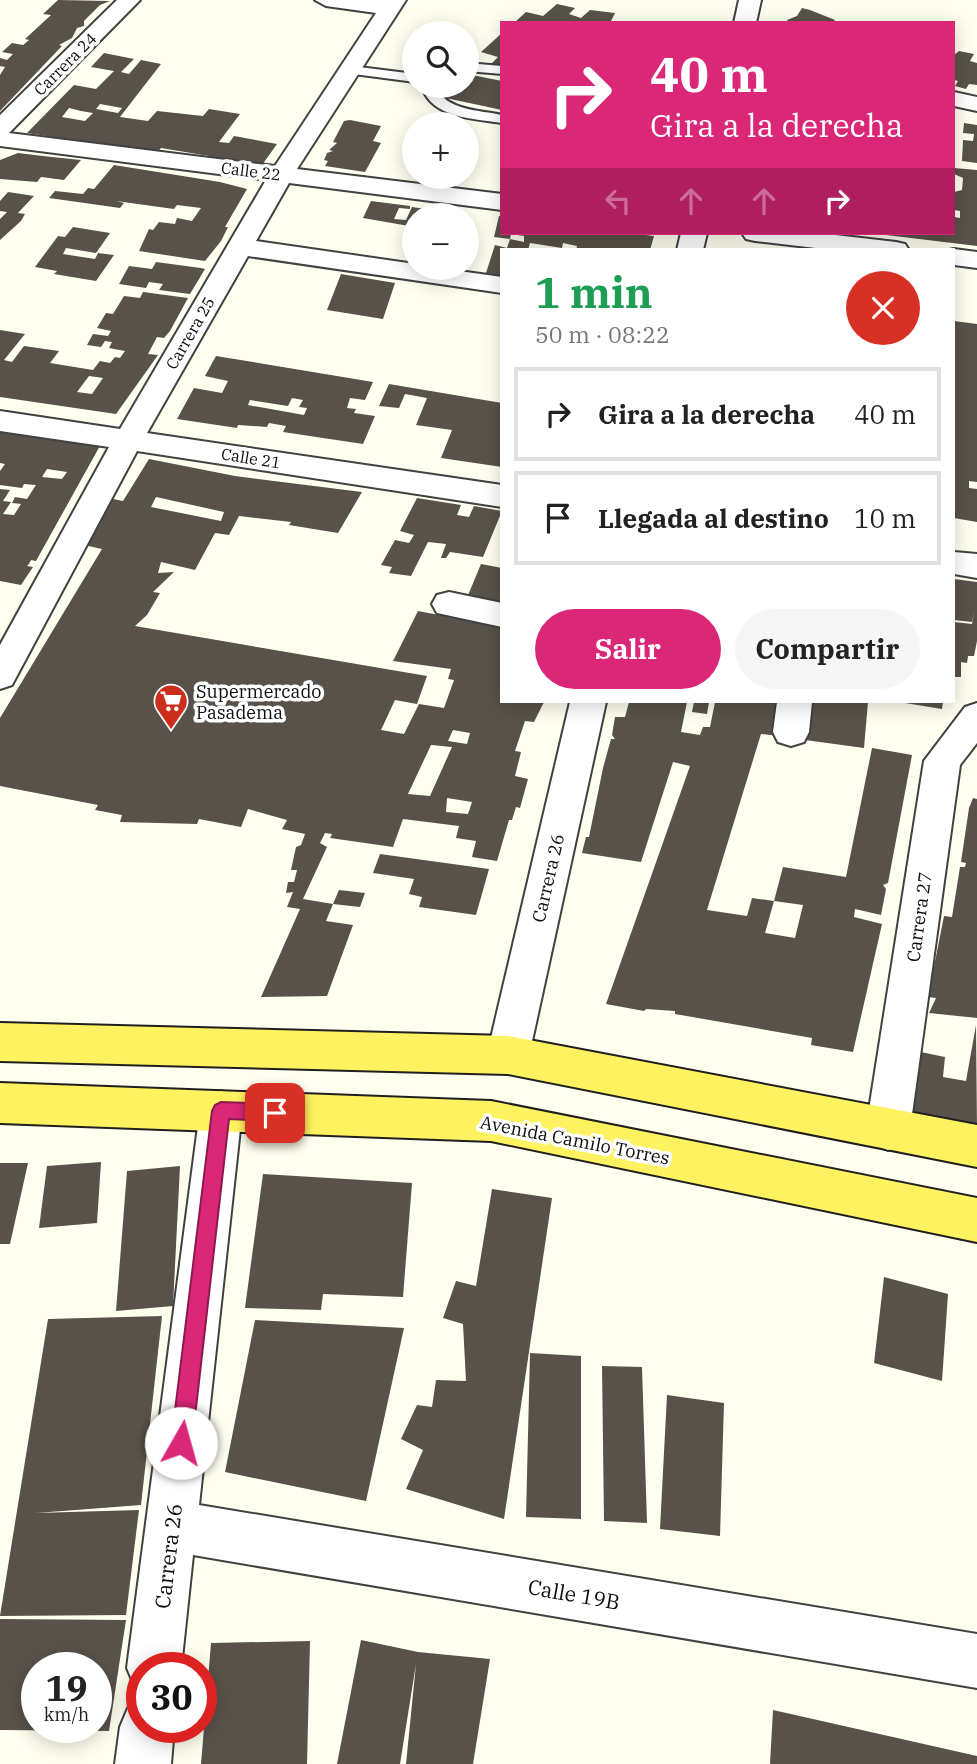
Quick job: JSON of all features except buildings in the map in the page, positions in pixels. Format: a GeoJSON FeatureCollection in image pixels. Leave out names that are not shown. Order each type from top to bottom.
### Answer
{"type":"FeatureCollection","features":[{"type":"Feature","properties":{"kind":"main road"},"geometry":{"type":"LineString","coordinates":[[0,1042],[508,1055],[977,1146]]}},
{"type":"Feature","properties":{"kind":"main road","name":"Avenida Camilo Torres"},"geometry":{"type":"LineString","coordinates":[[0,1103],[491,1121],[977,1220]]}},
{"type":"Feature","properties":{"kind":"street","name":"Carrera 24"},"geometry":{"type":"LineString","coordinates":[[0,128],[130,0]]}},
{"type":"Feature","properties":{"kind":"street"},"geometry":{"type":"LineString","coordinates":[[326,0],[394,4]]}},
{"type":"Feature","properties":{"kind":"street"},"geometry":{"type":"LineString","coordinates":[[745,21],[750,0]]}},
{"type":"Feature","properties":{"kind":"street","name":"Carrera 25"},"geometry":{"type":"LineString","coordinates":[[0,676],[129,439],[281,175],[394,4]]}},
{"type":"Feature","properties":{"kind":"street"},"geometry":{"type":"LineString","coordinates":[[955,99],[977,104]]}},
{"type":"Feature","properties":{"kind":"street","name":"Calle 22"},"geometry":{"type":"LineString","coordinates":[[0,139],[500,202]]}},
{"type":"Feature","properties":{"kind":"street"},"geometry":{"type":"LineString","coordinates":[[772,235],[879,248]]}},
{"type":"Feature","properties":{"kind":"street"},"geometry":{"type":"LineString","coordinates":[[240,247],[500,285]]}},
{"type":"Feature","properties":{"kind":"street"},"geometry":{"type":"LineString","coordinates":[[955,257],[977,260]]}},
{"type":"Feature","properties":{"kind":"street","name":"Calle 21"},"geometry":{"type":"LineString","coordinates":[[0,421],[500,496]]}},
{"type":"Feature","properties":{"kind":"street"},"geometry":{"type":"LineString","coordinates":[[955,563],[977,566]]}},
{"type":"Feature","properties":{"kind":"street"},"geometry":{"type":"LineString","coordinates":[[449,604],[500,615]]}},
{"type":"Feature","properties":{"kind":"street"},"geometry":{"type":"LineString","coordinates":[[0,607],[34,614]]}},
{"type":"Feature","properties":{"kind":"street","name":"Carrera 26"},"geometry":{"type":"LineString","coordinates":[[508,1055],[588,703]]}},
{"type":"Feature","properties":{"kind":"street","name":"Carrera 27"},"geometry":{"type":"LineString","coordinates":[[888,1129],[942,761],[977,717]]}},
{"type":"Feature","properties":{"kind":"street","name":"Carrera 26"},"geometry":{"type":"LineString","coordinates":[[157,1652],[221,1111]]}},
{"type":"Feature","properties":{"kind":"street","name":"Calle 19B"},"geometry":{"type":"LineString","coordinates":[[171,1526],[977,1661]]}},
{"type":"Feature","properties":{"kind":"street"},"geometry":{"type":"LineString","coordinates":[[143,1764],[145,1743]]}},
{"type":"Feature","properties":{"kind":"lane"},"geometry":{"type":"LineString","coordinates":[[479,68],[500,70]]}},
{"type":"Feature","properties":{"kind":"lane"},"geometry":{"type":"LineString","coordinates":[[351,70],[402,76]]}},
{"type":"Feature","properties":{"kind":"lane"},"geometry":{"type":"LineString","coordinates":[[434,98],[440,104],[500,119]]}},
{"type":"Feature","properties":{"kind":"place","name":"Supermercado Pasadema"},"geometry":{"type":"Point","coordinates":[171,731]}},
{"type":"Feature","properties":{"kind":"route"},"geometry":{"type":"LineString","coordinates":[[181,1443],[221,1111],[275,1113]]}}]}
